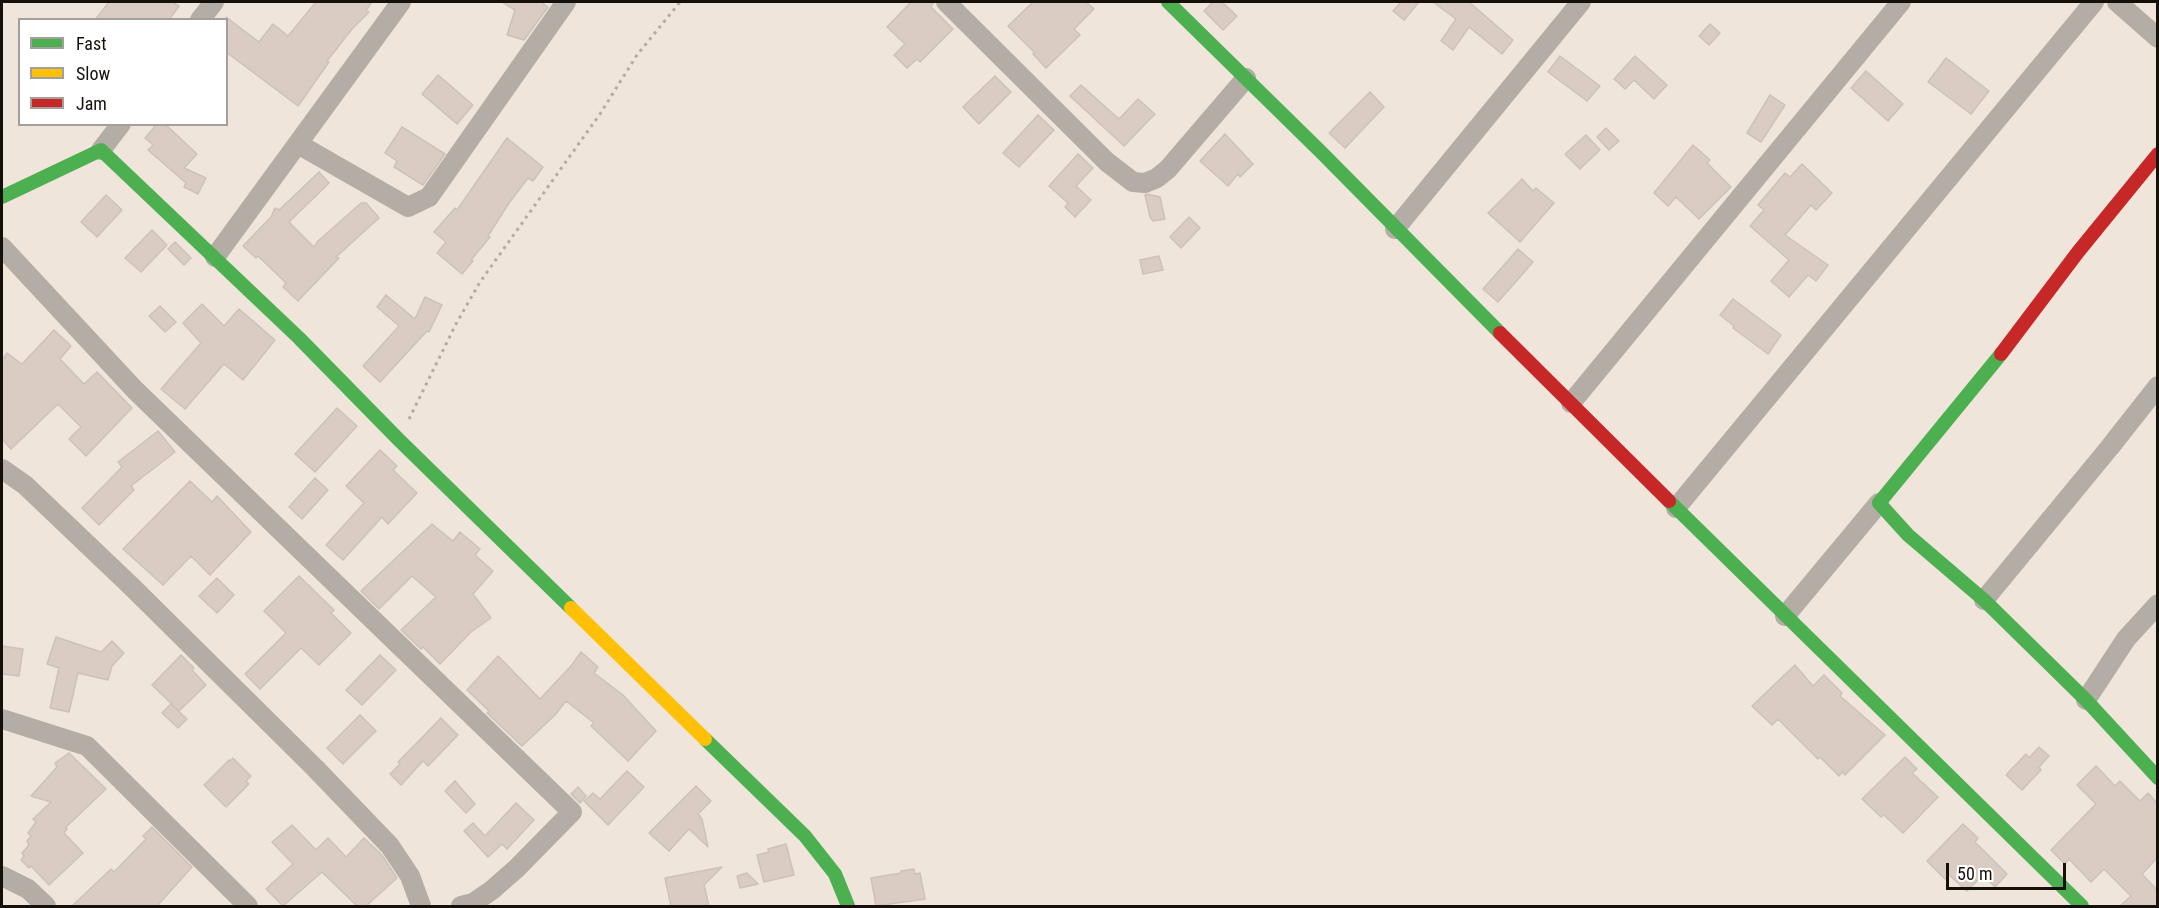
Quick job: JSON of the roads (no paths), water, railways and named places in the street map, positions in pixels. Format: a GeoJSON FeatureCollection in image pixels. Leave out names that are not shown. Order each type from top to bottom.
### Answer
{"type":"FeatureCollection","features":[{"type":"Feature","properties":{"kind":"street"},"geometry":{"type":"LineString","coordinates":[[202,18],[214,2]]}},
{"type":"Feature","properties":{"kind":"street"},"geometry":{"type":"LineString","coordinates":[[215,257],[401,2]]}},
{"type":"Feature","properties":{"kind":"street"},"geometry":{"type":"LineString","coordinates":[[298,144],[408,207],[429,197],[566,2]]}},
{"type":"Feature","properties":{"kind":"street"},"geometry":{"type":"LineString","coordinates":[[946,2],[1107,162],[1133,182],[1145,183],[1157,178],[1168,169],[1246,78]]}},
{"type":"Feature","properties":{"kind":"street"},"geometry":{"type":"LineString","coordinates":[[1168,2],[1785,616],[2082,906]]}},
{"type":"Feature","properties":{"kind":"street"},"geometry":{"type":"LineString","coordinates":[[1395,229],[1581,2]]}},
{"type":"Feature","properties":{"kind":"street"},"geometry":{"type":"LineString","coordinates":[[1571,403],[1901,2]]}},
{"type":"Feature","properties":{"kind":"street"},"geometry":{"type":"LineString","coordinates":[[1676,508],[2094,2]]}},
{"type":"Feature","properties":{"kind":"street"},"geometry":{"type":"LineString","coordinates":[[2117,2],[2157,38]]}},
{"type":"Feature","properties":{"kind":"street"},"geometry":{"type":"LineString","coordinates":[[2,197],[101,150],[119,126]]}},
{"type":"Feature","properties":{"kind":"street"},"geometry":{"type":"LineString","coordinates":[[101,150],[215,257],[398,440],[805,836],[835,874],[848,906]]}},
{"type":"Feature","properties":{"kind":"street"},"geometry":{"type":"LineString","coordinates":[[1785,616],[1981,379],[2157,154]]}},
{"type":"Feature","properties":{"kind":"street"},"geometry":{"type":"LineString","coordinates":[[2,247],[135,390],[572,812],[492,890],[473,903],[461,906]]}},
{"type":"Feature","properties":{"kind":"street"},"geometry":{"type":"LineString","coordinates":[[1984,600],[2157,386]]}},
{"type":"Feature","properties":{"kind":"street"},"geometry":{"type":"LineString","coordinates":[[2,469],[25,485],[131,586],[315,768],[401,860],[410,876],[421,906]]}},
{"type":"Feature","properties":{"kind":"street"},"geometry":{"type":"LineString","coordinates":[[1879,503],[1908,535],[1984,600],[2086,700],[2157,778]]}},
{"type":"Feature","properties":{"kind":"street"},"geometry":{"type":"LineString","coordinates":[[2086,700],[2126,639],[2157,604]]}},
{"type":"Feature","properties":{"kind":"street"},"geometry":{"type":"LineString","coordinates":[[2,719],[87,746],[248,906]]}},
{"type":"Feature","properties":{"kind":"street"},"geometry":{"type":"LineString","coordinates":[[2,876],[28,889],[46,906]]}}]}
